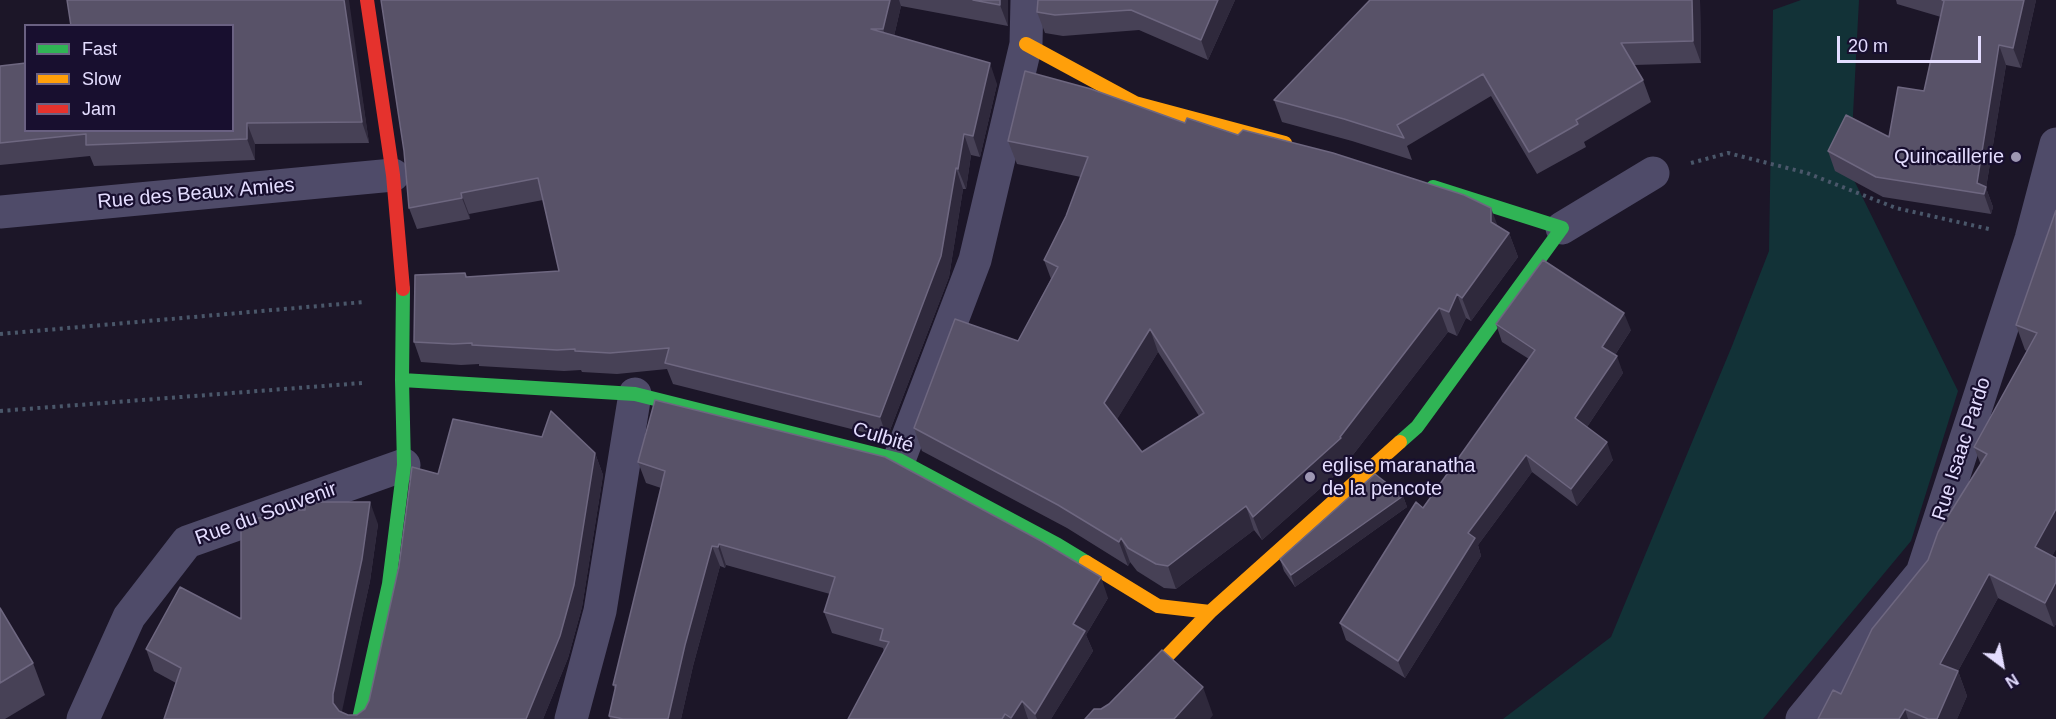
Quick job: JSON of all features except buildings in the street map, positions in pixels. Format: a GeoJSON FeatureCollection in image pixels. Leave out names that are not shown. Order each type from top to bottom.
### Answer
{"type":"FeatureCollection","features":[{"type":"Feature","properties":{"kind":"street"},"geometry":{"type":"LineString","coordinates":[[359,719],[389,584],[404,465],[402,380],[404,298],[393,175],[367,0]]}},
{"type":"Feature","properties":{"kind":"street"},"geometry":{"type":"LineString","coordinates":[[899,460],[975,260],[1026,44],[1027,0]]}},
{"type":"Feature","properties":{"kind":"street"},"geometry":{"type":"LineString","coordinates":[[1026,44],[1135,102],[1302,147]]}},
{"type":"Feature","properties":{"kind":"street","name":"Rue Isaac Pardo"},"geometry":{"type":"LineString","coordinates":[[1802,719],[1922,573],[2031,239],[2056,144]]}},
{"type":"Feature","properties":{"kind":"street"},"geometry":{"type":"LineString","coordinates":[[1106,719],[1210,612],[1417,427],[1562,228],[1653,173]]}},
{"type":"Feature","properties":{"kind":"street","name":"Rue des Beaux Amies"},"geometry":{"type":"LineString","coordinates":[[0,212],[393,175]]}},
{"type":"Feature","properties":{"kind":"street"},"geometry":{"type":"LineString","coordinates":[[1415,181],[1562,228]]}},
{"type":"Feature","properties":{"kind":"street","name":"Culbité"},"geometry":{"type":"LineString","coordinates":[[402,380],[635,394],[899,460],[1058,545],[1158,606],[1210,612]]}},
{"type":"Feature","properties":{"kind":"street"},"geometry":{"type":"LineString","coordinates":[[571,719],[600,612],[635,394]]}},
{"type":"Feature","properties":{"kind":"street","name":"Rue du Souvenir"},"geometry":{"type":"LineString","coordinates":[[83,719],[129,617],[187,542],[404,465]]}},
{"type":"Feature","properties":{"kind":"path"},"geometry":{"type":"LineString","coordinates":[[1653,173],[1728,153],[1807,173],[1896,208],[2031,239]]}},
{"type":"Feature","properties":{"kind":"path"},"geometry":{"type":"LineString","coordinates":[[0,334],[404,298]]}},
{"type":"Feature","properties":{"kind":"path"},"geometry":{"type":"LineString","coordinates":[[0,411],[402,380]]}},
{"type":"Feature","properties":{"kind":"green space"},"geometry":{"type":"Polygon","coordinates":[[[1801,0],[1859,0],[1850,172],[1958,391],[1911,541],[1763,719],[1503,719],[1611,637],[1732,346],[1769,251],[1773,10],[1801,0]]]}},
{"type":"Feature","properties":{"kind":"traffic: fast"},"geometry":{"type":"LineString","coordinates":[[1400,442],[1417,427],[1562,228],[1433,187]]}},
{"type":"Feature","properties":{"kind":"traffic: fast"},"geometry":{"type":"LineString","coordinates":[[359,719],[389,584],[404,465],[403,289]]}},
{"type":"Feature","properties":{"kind":"traffic: fast"},"geometry":{"type":"LineString","coordinates":[[402,380],[635,394],[899,460],[1086,562]]}},
{"type":"Feature","properties":{"kind":"traffic: slow"},"geometry":{"type":"LineString","coordinates":[[1026,44],[1135,103],[1285,143]]}},
{"type":"Feature","properties":{"kind":"traffic: slow"},"geometry":{"type":"LineString","coordinates":[[1106,719],[1210,612],[1400,442]]}},
{"type":"Feature","properties":{"kind":"traffic: slow"},"geometry":{"type":"LineString","coordinates":[[1086,562],[1158,606],[1210,612]]}},
{"type":"Feature","properties":{"kind":"traffic: jam"},"geometry":{"type":"LineString","coordinates":[[367,0],[393,175],[403,289]]}},
{"type":"Feature","properties":{"kind":"place","name":"Quincaillerie"},"geometry":{"type":"Point","coordinates":[2016,157]}},
{"type":"Feature","properties":{"kind":"place","name":"eglise maranatha de la pencote"},"geometry":{"type":"Point","coordinates":[1310,477]}}]}
